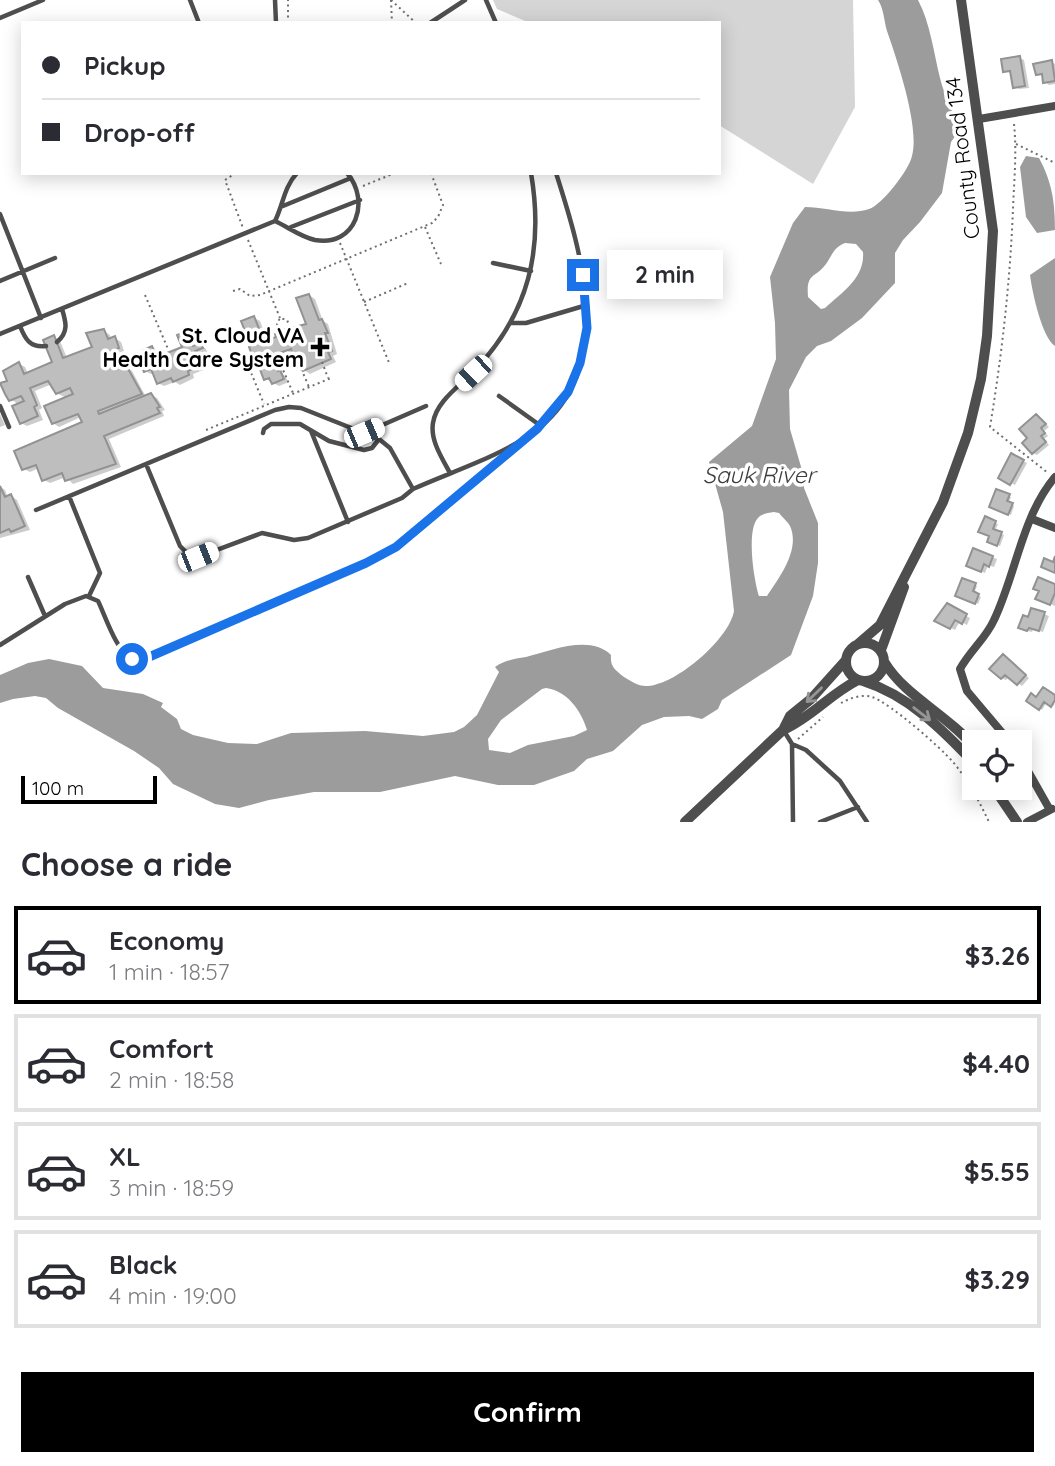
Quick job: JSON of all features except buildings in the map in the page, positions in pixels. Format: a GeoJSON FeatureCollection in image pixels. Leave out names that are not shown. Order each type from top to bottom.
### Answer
{"type":"FeatureCollection","features":[{"type":"Feature","properties":{"kind":"street","name":"County Road 134"},"geometry":{"type":"LineString","coordinates":[[858,644],[880,625],[943,502],[975,407],[982,368],[987,336],[993,231],[961,0]]}},
{"type":"Feature","properties":{"kind":"street"},"geometry":{"type":"LineString","coordinates":[[979,119],[1055,106]]}},
{"type":"Feature","properties":{"kind":"street"},"geometry":{"type":"LineString","coordinates":[[1000,730],[967,691],[960,669],[995,620],[1032,519],[1047,487],[1055,477]]}},
{"type":"Feature","properties":{"kind":"street"},"geometry":{"type":"LineString","coordinates":[[1032,519],[1055,528]]}},
{"type":"Feature","properties":{"kind":"street","name":"County Road 134"},"geometry":{"type":"LineString","coordinates":[[881,650],[918,552]]}},
{"type":"Feature","properties":{"kind":"street"},"geometry":{"type":"LineString","coordinates":[[962,735],[900,682],[885,663],[881,650],[873,644],[858,644],[849,650],[847,669],[860,680],[884,689],[916,709],[962,751]]}},
{"type":"Feature","properties":{"kind":"street"},"geometry":{"type":"LineString","coordinates":[[783,730],[790,716],[811,699],[846,660]]}},
{"type":"Feature","properties":{"kind":"street"},"geometry":{"type":"LineString","coordinates":[[685,822],[783,730],[799,723],[836,691],[860,680],[877,678],[885,663]]}},
{"type":"Feature","properties":{"kind":"street"},"geometry":{"type":"LineString","coordinates":[[1027,822],[1053,809],[1032,776]]}},
{"type":"Feature","properties":{"kind":"street"},"geometry":{"type":"LineString","coordinates":[[1003,800],[1017,822]]}},
{"type":"Feature","properties":{"kind":"lane"},"geometry":{"type":"LineString","coordinates":[[0,18],[43,0]]}},
{"type":"Feature","properties":{"kind":"lane"},"geometry":{"type":"LineString","coordinates":[[190,0],[198,21]]}},
{"type":"Feature","properties":{"kind":"lane"},"geometry":{"type":"LineString","coordinates":[[275,0],[276,21]]}},
{"type":"Feature","properties":{"kind":"lane"},"geometry":{"type":"LineString","coordinates":[[433,21],[465,0]]}},
{"type":"Feature","properties":{"kind":"lane"},"geometry":{"type":"LineString","coordinates":[[486,0],[495,21]]}},
{"type":"Feature","properties":{"kind":"lane"},"geometry":{"type":"LineString","coordinates":[[0,334],[275,221],[290,180],[296,175]]}},
{"type":"Feature","properties":{"kind":"lane"},"geometry":{"type":"LineString","coordinates":[[450,473],[434,436],[432,424],[441,404],[489,355],[511,323],[527,289],[536,214],[531,175]]}},
{"type":"Feature","properties":{"kind":"lane"},"geometry":{"type":"LineString","coordinates":[[0,645],[45,616],[77,599],[89,596],[98,601],[125,654],[140,660],[149,657],[389,551],[541,426],[559,405],[574,380],[584,346],[587,305],[581,261],[557,175]]}},
{"type":"Feature","properties":{"kind":"lane"},"geometry":{"type":"LineString","coordinates":[[275,221],[315,240],[327,240],[349,229],[357,219],[360,200],[355,182],[349,176],[282,207]]}},
{"type":"Feature","properties":{"kind":"lane"},"geometry":{"type":"LineString","coordinates":[[290,228],[360,200]]}},
{"type":"Feature","properties":{"kind":"lane"},"geometry":{"type":"LineString","coordinates":[[0,214],[41,318]]}},
{"type":"Feature","properties":{"kind":"lane"},"geometry":{"type":"LineString","coordinates":[[0,281],[55,258]]}},
{"type":"Feature","properties":{"kind":"lane"},"geometry":{"type":"LineString","coordinates":[[493,263],[531,271]]}},
{"type":"Feature","properties":{"kind":"lane"},"geometry":{"type":"LineString","coordinates":[[511,323],[526,323],[587,305]]}},
{"type":"Feature","properties":{"kind":"lane"},"geometry":{"type":"LineString","coordinates":[[57,342],[66,329],[62,309]]}},
{"type":"Feature","properties":{"kind":"lane"},"geometry":{"type":"LineString","coordinates":[[20,326],[29,343],[39,347],[46,346]]}},
{"type":"Feature","properties":{"kind":"lane"},"geometry":{"type":"LineString","coordinates":[[499,396],[541,426]]}},
{"type":"Feature","properties":{"kind":"lane"},"geometry":{"type":"LineString","coordinates":[[0,406],[9,427]]}},
{"type":"Feature","properties":{"kind":"lane"},"geometry":{"type":"LineString","coordinates":[[364,433],[426,406]]}},
{"type":"Feature","properties":{"kind":"lane"},"geometry":{"type":"LineString","coordinates":[[36,510],[275,410],[289,407],[314,412],[379,439],[390,448],[413,489]]}},
{"type":"Feature","properties":{"kind":"lane"},"geometry":{"type":"LineString","coordinates":[[263,433],[267,426],[278,423],[300,424],[329,441],[356,450],[368,450],[379,439]]}},
{"type":"Feature","properties":{"kind":"lane"},"geometry":{"type":"LineString","coordinates":[[310,429],[348,522]]}},
{"type":"Feature","properties":{"kind":"lane"},"geometry":{"type":"LineString","coordinates":[[146,464],[180,546],[190,556],[198,557],[262,533],[294,540],[308,538],[402,498],[413,489],[523,439]]}},
{"type":"Feature","properties":{"kind":"lane"},"geometry":{"type":"LineString","coordinates":[[69,496],[100,573],[89,596]]}},
{"type":"Feature","properties":{"kind":"lane"},"geometry":{"type":"LineString","coordinates":[[28,576],[45,616]]}},
{"type":"Feature","properties":{"kind":"lane"},"geometry":{"type":"LineString","coordinates":[[783,730],[792,744],[793,822]]}},
{"type":"Feature","properties":{"kind":"lane"},"geometry":{"type":"LineString","coordinates":[[792,744],[806,750],[840,781],[867,822]]}},
{"type":"Feature","properties":{"kind":"lane"},"geometry":{"type":"LineString","coordinates":[[820,822],[858,807]]}},
{"type":"Feature","properties":{"kind":"path"},"geometry":{"type":"LineString","coordinates":[[288,0],[288,21]]}},
{"type":"Feature","properties":{"kind":"path"},"geometry":{"type":"LineString","coordinates":[[391,0],[391,21]]}},
{"type":"Feature","properties":{"kind":"path"},"geometry":{"type":"LineString","coordinates":[[391,0],[413,21]]}},
{"type":"Feature","properties":{"kind":"path"},"geometry":{"type":"LineString","coordinates":[[1012,113],[1015,144],[1011,277],[989,427],[1055,477]]}},
{"type":"Feature","properties":{"kind":"path"},"geometry":{"type":"LineString","coordinates":[[1015,144],[1055,163]]}},
{"type":"Feature","properties":{"kind":"path"},"geometry":{"type":"LineString","coordinates":[[232,175],[226,178],[225,183],[280,318]]}},
{"type":"Feature","properties":{"kind":"path"},"geometry":{"type":"LineString","coordinates":[[363,186],[390,175]]}},
{"type":"Feature","properties":{"kind":"path"},"geometry":{"type":"LineString","coordinates":[[233,291],[240,289],[254,296],[425,226],[435,220],[443,205],[431,175]]}},
{"type":"Feature","properties":{"kind":"path"},"geometry":{"type":"LineString","coordinates":[[425,226],[441,264]]}},
{"type":"Feature","properties":{"kind":"path"},"geometry":{"type":"LineString","coordinates":[[340,243],[390,365]]}},
{"type":"Feature","properties":{"kind":"path"},"geometry":{"type":"LineString","coordinates":[[364,302],[408,283]]}},
{"type":"Feature","properties":{"kind":"path"},"geometry":{"type":"LineString","coordinates":[[145,295],[168,349]]}},
{"type":"Feature","properties":{"kind":"path"},"geometry":{"type":"LineString","coordinates":[[280,318],[287,320],[290,327]]}},
{"type":"Feature","properties":{"kind":"path"},"geometry":{"type":"LineString","coordinates":[[279,331],[276,324],[280,318]]}},
{"type":"Feature","properties":{"kind":"path"},"geometry":{"type":"LineString","coordinates":[[297,359],[309,387]]}},
{"type":"Feature","properties":{"kind":"path"},"geometry":{"type":"LineString","coordinates":[[206,430],[330,379],[322,362]]}},
{"type":"Feature","properties":{"kind":"path"},"geometry":{"type":"LineString","coordinates":[[247,363],[265,406]]}},
{"type":"Feature","properties":{"kind":"path"},"geometry":{"type":"LineString","coordinates":[[276,366],[283,367],[294,394]]}},
{"type":"Feature","properties":{"kind":"path"},"geometry":{"type":"LineString","coordinates":[[834,708],[846,700],[864,696],[872,697],[889,707],[951,760],[979,800],[989,822]]}},
{"type":"Feature","properties":{"kind":"path"},"geometry":{"type":"LineString","coordinates":[[792,744],[824,717]]}},
{"type":"Feature","properties":{"kind":"shaded area"},"geometry":{"type":"Polygon","coordinates":[[[493,0],[853,0],[855,107],[813,184],[721,126],[721,21],[525,21],[497,9],[493,0]]]}},
{"type":"Feature","properties":{"kind":"water","name":"Sauk River"},"geometry":{"type":"Polygon","coordinates":[[[878,0],[918,0],[929,28],[942,86],[955,119],[956,135],[951,142],[942,193],[895,253],[895,283],[862,318],[831,341],[817,346],[806,357],[789,390],[790,429],[804,477],[804,488],[818,523],[818,563],[813,596],[791,655],[722,700],[718,709],[702,719],[689,716],[664,717],[642,725],[613,751],[587,759],[574,771],[534,785],[498,785],[455,776],[380,792],[314,792],[239,808],[215,804],[173,784],[159,768],[134,751],[58,708],[46,698],[35,696],[0,703],[0,675],[28,663],[49,659],[82,666],[103,688],[143,694],[163,703],[161,707],[177,719],[181,729],[193,735],[228,743],[257,744],[291,733],[365,731],[423,736],[454,732],[464,727],[477,715],[499,672],[495,667],[510,660],[558,648],[592,646],[611,655],[611,663],[624,677],[645,686],[660,683],[687,669],[723,634],[734,611],[723,512],[709,462],[752,426],[776,359],[770,277],[793,223],[805,207],[845,211],[869,209],[881,201],[894,186],[912,156],[914,143],[910,111],[878,0]],[[845,243],[836,249],[808,283],[808,297],[821,309],[845,290],[856,277],[863,261],[863,252],[856,244],[845,243]],[[779,513],[764,514],[754,524],[752,533],[753,568],[759,596],[767,596],[777,581],[787,564],[793,545],[789,524],[779,513]],[[542,689],[501,720],[488,739],[489,750],[510,753],[528,745],[574,736],[587,730],[581,715],[567,697],[554,690],[542,689]]]}},
{"type":"Feature","properties":{"kind":"water"},"geometry":{"type":"Polygon","coordinates":[[[1026,156],[1039,158],[1047,175],[1053,201],[1055,230],[1037,233],[1026,217],[1020,167],[1026,156]]]}},
{"type":"Feature","properties":{"kind":"water"},"geometry":{"type":"Polygon","coordinates":[[[1055,258],[1055,346],[1042,324],[1030,275],[1055,258]]]}},
{"type":"Feature","properties":{"kind":"place","name":"St. Cloud VA Health Care System"},"geometry":{"type":"Point","coordinates":[320,347]}},
{"type":"Feature","properties":{"kind":"route"},"geometry":{"type":"LineString","coordinates":[[132,659],[149,657],[383,555],[426,523],[537,429],[568,392],[580,363],[587,328],[583,275]]}}]}
